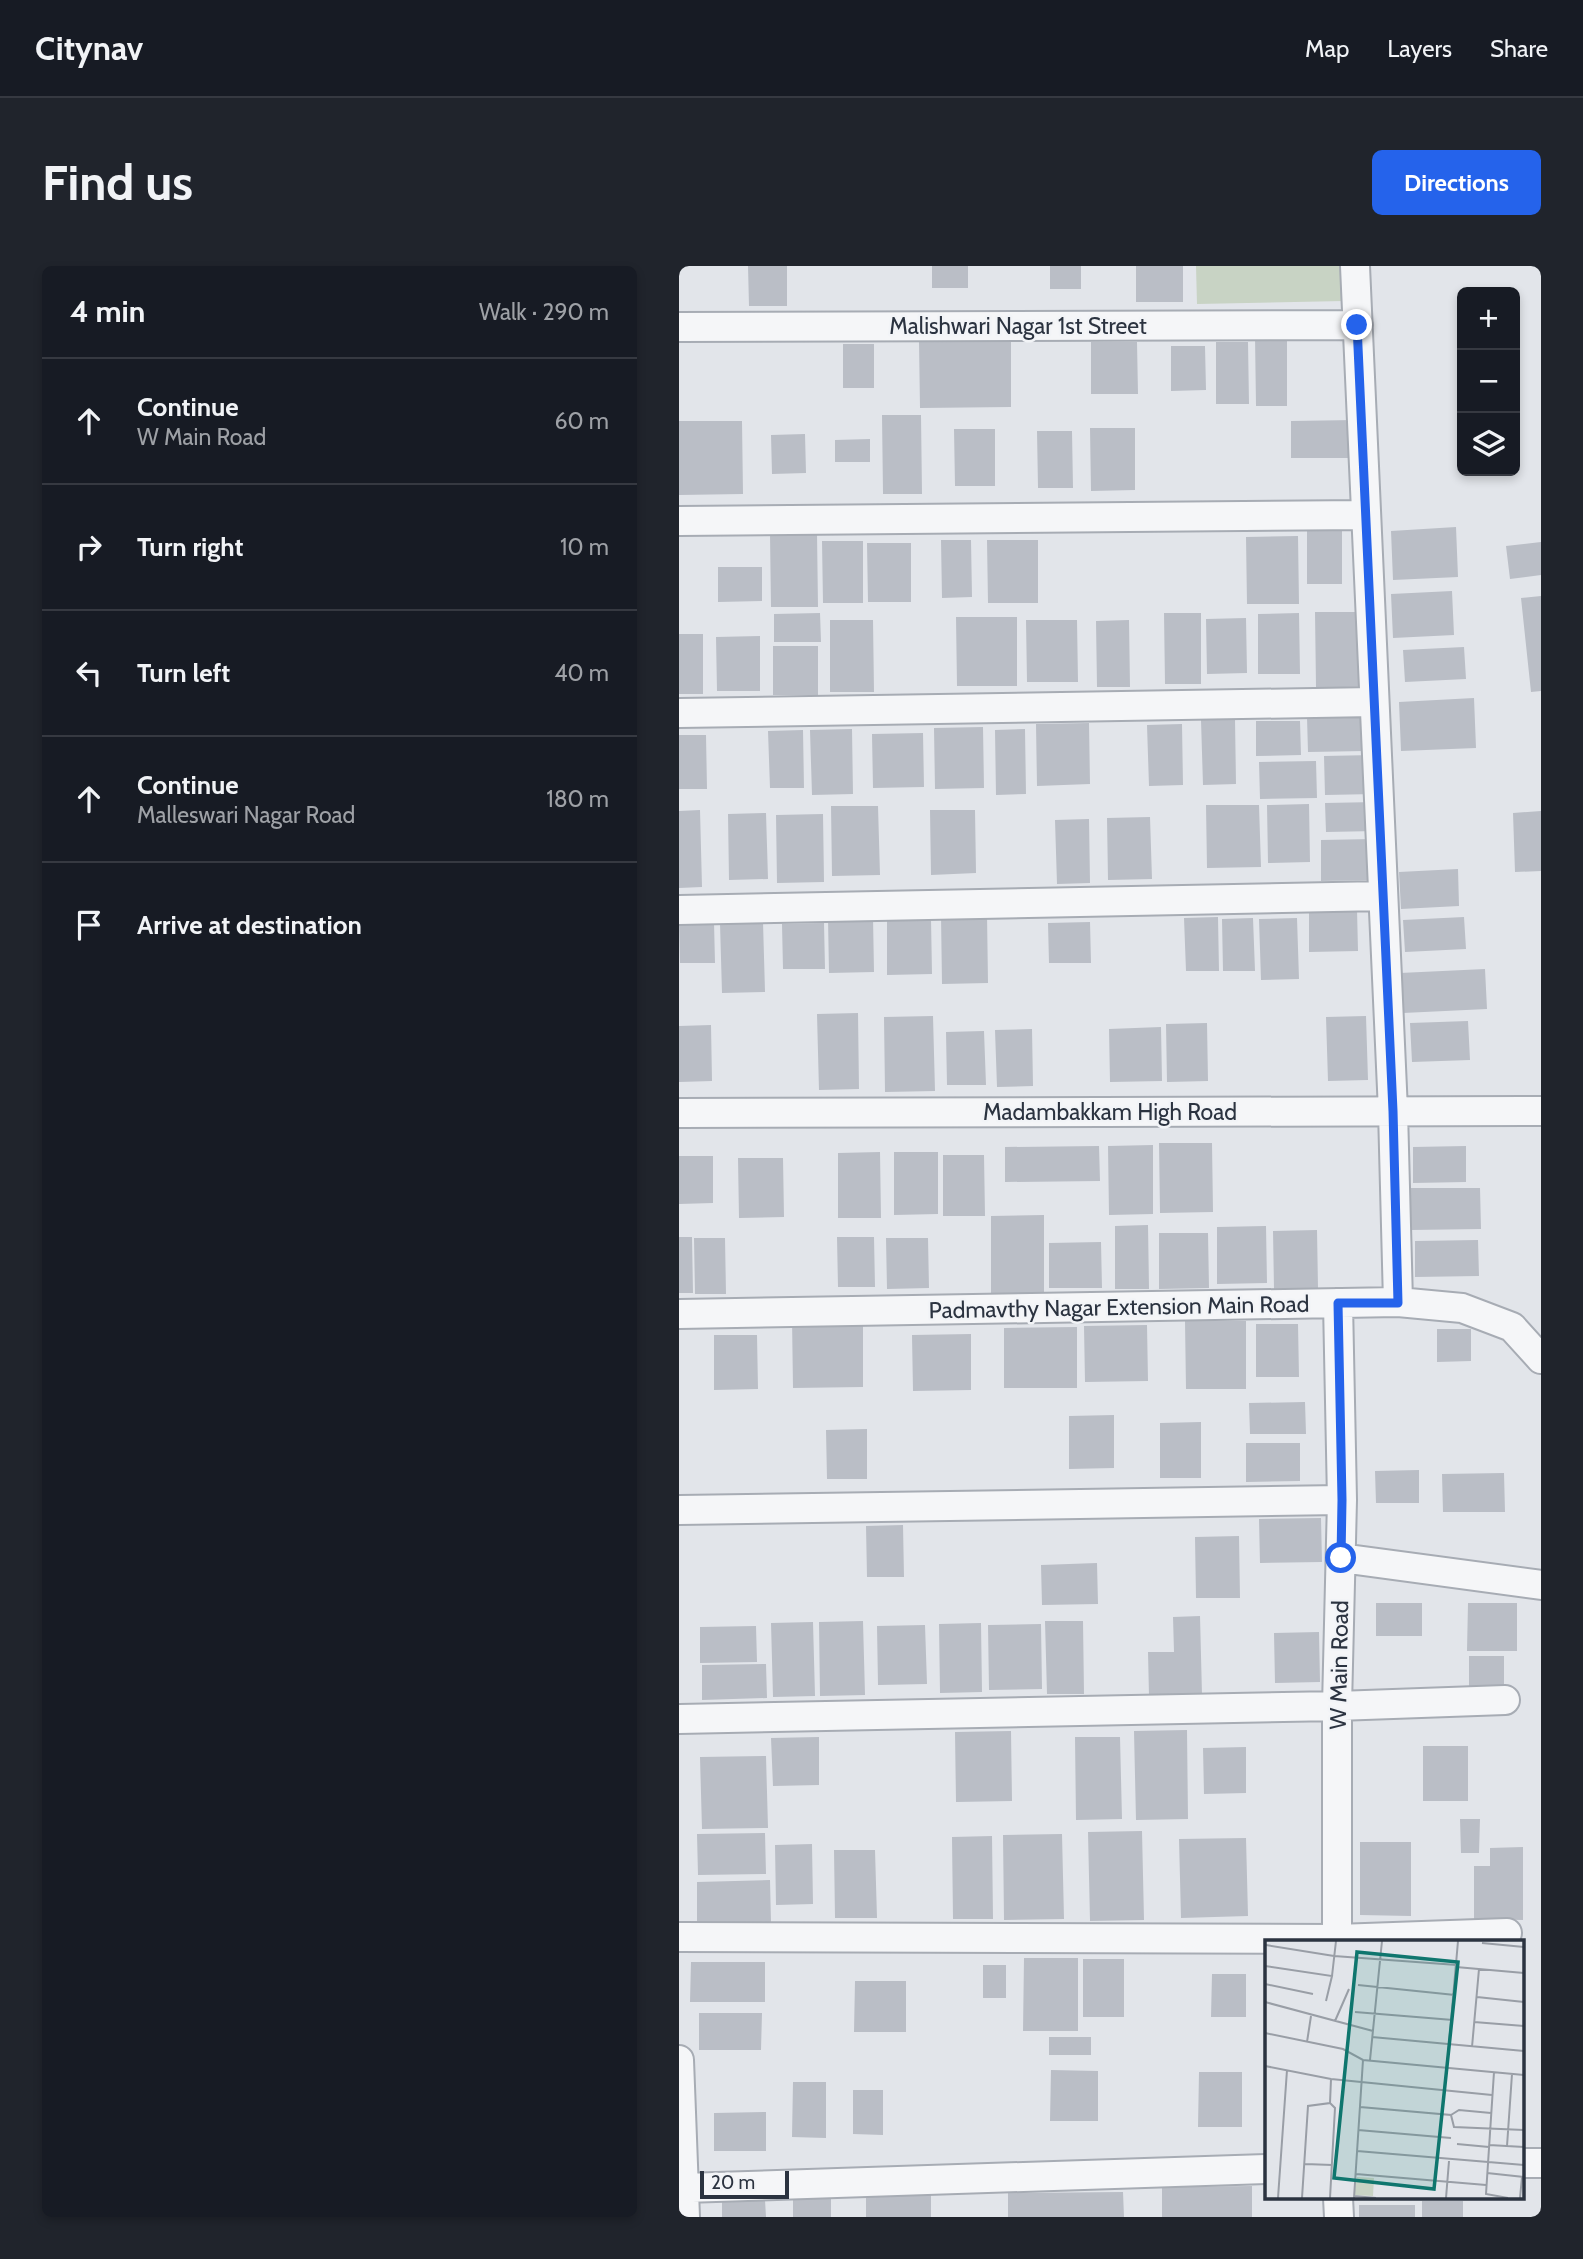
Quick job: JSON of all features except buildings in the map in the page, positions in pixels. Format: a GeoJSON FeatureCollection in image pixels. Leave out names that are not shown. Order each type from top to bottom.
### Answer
{"type":"FeatureCollection","features":[{"type":"Feature","properties":{"kind":"street"},"geometry":{"type":"LineString","coordinates":[[1355,266],[1393,1111],[1398,1303]]}},
{"type":"Feature","properties":{"kind":"street","name":"Malishwari Nagar 1st Street"},"geometry":{"type":"LineString","coordinates":[[679,327],[1357,325]]}},
{"type":"Feature","properties":{"kind":"street"},"geometry":{"type":"LineString","coordinates":[[679,521],[1365,515]]}},
{"type":"Feature","properties":{"kind":"street"},"geometry":{"type":"LineString","coordinates":[[679,713],[1374,702]]}},
{"type":"Feature","properties":{"kind":"street"},"geometry":{"type":"LineString","coordinates":[[679,910],[1383,896]]}},
{"type":"Feature","properties":{"kind":"street","name":"Madambakkam High Road"},"geometry":{"type":"LineString","coordinates":[[679,1113],[1541,1111]]}},
{"type":"Feature","properties":{"kind":"street","name":"W Main Road"},"geometry":{"type":"LineString","coordinates":[[1337,1940],[1337,1706],[1342,1500],[1338,1303]]}},
{"type":"Feature","properties":{"kind":"street","name":"Padmavthy Nagar Extension Main Road"},"geometry":{"type":"LineString","coordinates":[[679,1314],[1398,1303],[1462,1308],[1512,1327],[1541,1359]]}},
{"type":"Feature","properties":{"kind":"street"},"geometry":{"type":"LineString","coordinates":[[679,1510],[1342,1500]]}},
{"type":"Feature","properties":{"kind":"street"},"geometry":{"type":"LineString","coordinates":[[1341,1558],[1541,1585]]}},
{"type":"Feature","properties":{"kind":"street"},"geometry":{"type":"LineString","coordinates":[[679,1719],[1337,1706],[1505,1700]]}},
{"type":"Feature","properties":{"kind":"street"},"geometry":{"type":"LineString","coordinates":[[1358,1940],[1507,1933]]}},
{"type":"Feature","properties":{"kind":"street"},"geometry":{"type":"LineString","coordinates":[[679,1937],[1265,1941]]}},
{"type":"Feature","properties":{"kind":"street"},"geometry":{"type":"LineString","coordinates":[[679,2060],[685,2217]]}},
{"type":"Feature","properties":{"kind":"street"},"geometry":{"type":"LineString","coordinates":[[1523,2163],[1541,2163]]}},
{"type":"Feature","properties":{"kind":"street"},"geometry":{"type":"LineString","coordinates":[[682,2176],[1265,2169]]}},
{"type":"Feature","properties":{"kind":"green space"},"geometry":{"type":"Polygon","coordinates":[[[1196,266],[1346,266],[1344,301],[1197,304],[1196,266]]]}},
{"type":"Feature","properties":{"kind":"route"},"geometry":{"type":"LineString","coordinates":[[1341,1558],[1338,1303],[1398,1303],[1393,1111],[1357,325]]}}]}
